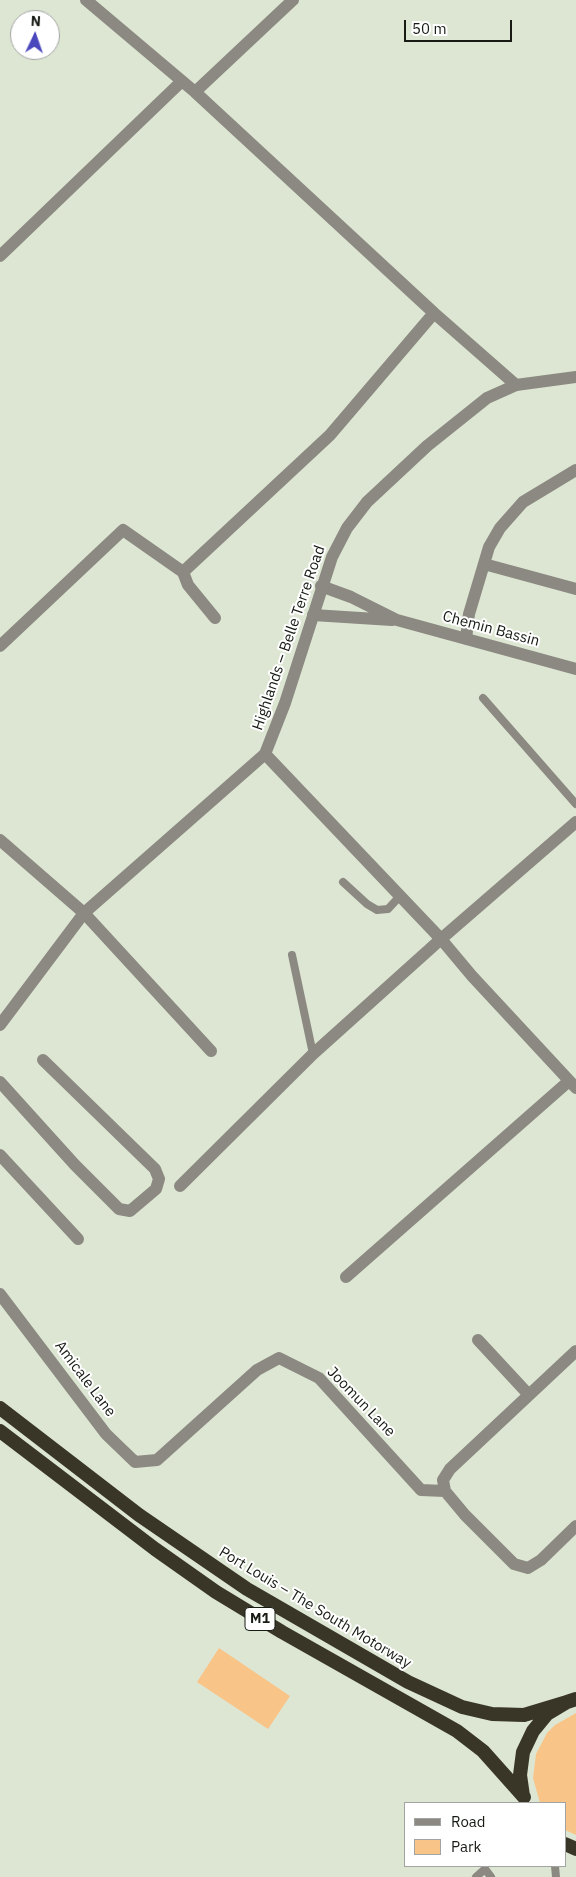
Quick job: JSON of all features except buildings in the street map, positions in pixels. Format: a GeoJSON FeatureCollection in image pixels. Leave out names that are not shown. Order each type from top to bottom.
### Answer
{"type":"FeatureCollection","features":[{"type":"Feature","properties":{"kind":"highway","name":"Port Louis – The South Motorway"},"geometry":{"type":"LineString","coordinates":[[0,1408],[139,1515],[247,1589],[408,1682],[462,1708],[492,1714],[524,1715],[571,1701]]}},
{"type":"Feature","properties":{"kind":"highway","name":"M1"},"geometry":{"type":"LineString","coordinates":[[0,1431],[155,1549],[216,1592],[457,1732],[483,1751],[525,1800]]}},
{"type":"Feature","properties":{"kind":"highway","name":"M1"},"geometry":{"type":"LineString","coordinates":[[525,1800],[520,1774],[523,1752],[533,1731],[548,1714],[571,1701]]}},
{"type":"Feature","properties":{"kind":"street"},"geometry":{"type":"LineString","coordinates":[[86,0],[195,92],[434,313],[516,385]]}},
{"type":"Feature","properties":{"kind":"street"},"geometry":{"type":"LineString","coordinates":[[195,92],[293,0]]}},
{"type":"Feature","properties":{"kind":"street"},"geometry":{"type":"LineString","coordinates":[[0,256],[182,81]]}},
{"type":"Feature","properties":{"kind":"street"},"geometry":{"type":"LineString","coordinates":[[183,572],[330,435],[434,313]]}},
{"type":"Feature","properties":{"kind":"street","name":"Highlands – Belle Terre Road"},"geometry":{"type":"LineString","coordinates":[[0,1025],[84,913],[265,754],[286,703],[321,586],[332,557],[347,528],[367,502],[456,422],[487,398],[516,385],[576,377]]}},
{"type":"Feature","properties":{"kind":"street"},"geometry":{"type":"LineString","coordinates":[[466,639],[470,614],[489,547],[512,513],[523,502],[576,470]]}},
{"type":"Feature","properties":{"kind":"street"},"geometry":{"type":"LineString","coordinates":[[0,646],[123,530],[183,572],[188,585],[215,618]]}},
{"type":"Feature","properties":{"kind":"street"},"geometry":{"type":"LineString","coordinates":[[484,564],[576,589]]}},
{"type":"Feature","properties":{"kind":"street"},"geometry":{"type":"LineString","coordinates":[[321,586],[351,597],[397,620]]}},
{"type":"Feature","properties":{"kind":"street"},"geometry":{"type":"LineString","coordinates":[[312,615],[397,620]]}},
{"type":"Feature","properties":{"kind":"street","name":"Chemin Bassin"},"geometry":{"type":"LineString","coordinates":[[397,620],[576,669]]}},
{"type":"Feature","properties":{"kind":"street"},"geometry":{"type":"LineString","coordinates":[[265,754],[441,938],[472,976],[573,1085],[346,1277]]}},
{"type":"Feature","properties":{"kind":"street"},"geometry":{"type":"LineString","coordinates":[[180,1186],[313,1054],[441,938],[576,822]]}},
{"type":"Feature","properties":{"kind":"street"},"geometry":{"type":"LineString","coordinates":[[0,840],[84,913],[211,1051]]}},
{"type":"Feature","properties":{"kind":"street"},"geometry":{"type":"LineString","coordinates":[[0,1082],[74,1165],[119,1209],[130,1211],[156,1189],[159,1179],[154,1169],[42,1060]]}},
{"type":"Feature","properties":{"kind":"street"},"geometry":{"type":"LineString","coordinates":[[0,1155],[78,1239]]}},
{"type":"Feature","properties":{"kind":"street","name":"Amicale Lane"},"geometry":{"type":"LineString","coordinates":[[0,1294],[106,1434],[135,1462],[157,1460]]}},
{"type":"Feature","properties":{"kind":"street"},"geometry":{"type":"LineString","coordinates":[[478,1340],[529,1395]]}},
{"type":"Feature","properties":{"kind":"street"},"geometry":{"type":"LineString","coordinates":[[575,1355],[450,1469],[443,1480],[446,1491],[465,1515],[514,1564],[528,1568],[541,1560],[576,1526]]}},
{"type":"Feature","properties":{"kind":"street","name":"Joomun Lane"},"geometry":{"type":"LineString","coordinates":[[157,1460],[257,1370],[280,1358],[319,1378],[421,1490],[446,1491]]}},
{"type":"Feature","properties":{"kind":"lane"},"geometry":{"type":"LineString","coordinates":[[484,698],[576,804]]}},
{"type":"Feature","properties":{"kind":"lane"},"geometry":{"type":"LineString","coordinates":[[343,882],[367,904],[377,910],[388,909],[400,896]]}},
{"type":"Feature","properties":{"kind":"lane"},"geometry":{"type":"LineString","coordinates":[[292,955],[313,1054]]}},
{"type":"Feature","properties":{"kind":"lane"},"geometry":{"type":"LineString","coordinates":[[476,1877],[484,1869],[492,1877]]}},
{"type":"Feature","properties":{"kind":"green space"},"geometry":{"type":"Polygon","coordinates":[[[219,1648],[290,1696],[268,1729],[197,1682],[219,1648]]]}},
{"type":"Feature","properties":{"kind":"green space"},"geometry":{"type":"Polygon","coordinates":[[[576,1713],[576,1835],[566,1830],[566,1802],[540,1802],[533,1778],[536,1754],[547,1733],[555,1725],[576,1713]]]}}]}
